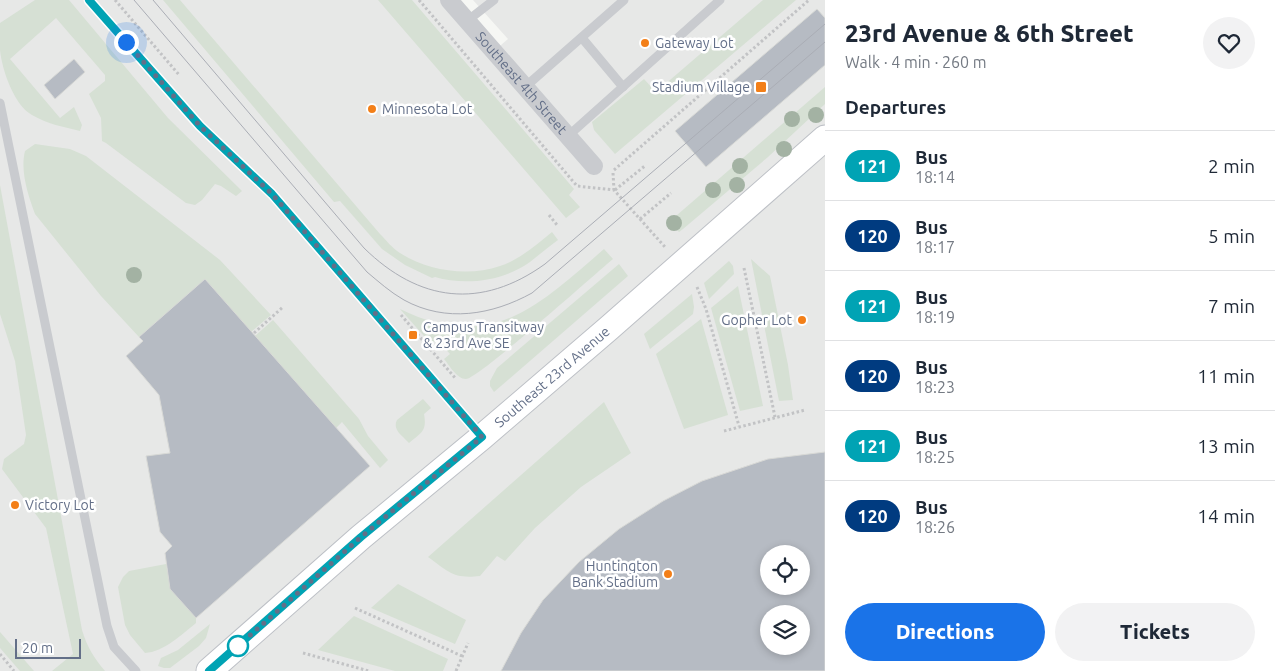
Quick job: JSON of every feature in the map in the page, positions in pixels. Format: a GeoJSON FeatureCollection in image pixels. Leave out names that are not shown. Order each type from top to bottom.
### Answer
{"type":"FeatureCollection","features":[{"type":"Feature","properties":{"kind":"street","name":"Southeast 4th Street"},"geometry":{"type":"LineString","coordinates":[[449,0],[594,166]]}},
{"type":"Feature","properties":{"kind":"street","name":"Southeast 23rd Avenue"},"geometry":{"type":"LineString","coordinates":[[209,671],[361,537],[482,437],[825,138]]}},
{"type":"Feature","properties":{"kind":"lane"},"geometry":{"type":"LineString","coordinates":[[89,0],[200,126],[272,194],[482,437]]}},
{"type":"Feature","properties":{"kind":"lane"},"geometry":{"type":"LineString","coordinates":[[467,21],[494,0]]}},
{"type":"Feature","properties":{"kind":"lane"},"geometry":{"type":"LineString","coordinates":[[525,88],[624,0]]}},
{"type":"Feature","properties":{"kind":"lane"},"geometry":{"type":"LineString","coordinates":[[568,136],[720,0]]}},
{"type":"Feature","properties":{"kind":"lane"},"geometry":{"type":"LineString","coordinates":[[582,38],[623,87]]}},
{"type":"Feature","properties":{"kind":"lane"},"geometry":{"type":"LineString","coordinates":[[0,103],[107,626],[114,647],[136,671]]}},
{"type":"Feature","properties":{"kind":"path"},"geometry":{"type":"LineString","coordinates":[[115,0],[182,78]]}},
{"type":"Feature","properties":{"kind":"path"},"geometry":{"type":"LineString","coordinates":[[613,171],[809,0]]}},
{"type":"Feature","properties":{"kind":"path"},"geometry":{"type":"LineString","coordinates":[[614,190],[646,164]]}},
{"type":"Feature","properties":{"kind":"path"},"geometry":{"type":"LineString","coordinates":[[640,220],[671,193]]}},
{"type":"Feature","properties":{"kind":"path"},"geometry":{"type":"LineString","coordinates":[[621,198],[665,247]]}},
{"type":"Feature","properties":{"kind":"path"},"geometry":{"type":"LineString","coordinates":[[549,215],[557,225]]}},
{"type":"Feature","properties":{"kind":"path"},"geometry":{"type":"LineString","coordinates":[[744,268],[774,417]]}},
{"type":"Feature","properties":{"kind":"path"},"geometry":{"type":"LineString","coordinates":[[697,287],[706,309],[739,426]]}},
{"type":"Feature","properties":{"kind":"path"},"geometry":{"type":"LineString","coordinates":[[254,334],[283,307]]}},
{"type":"Feature","properties":{"kind":"path"},"geometry":{"type":"LineString","coordinates":[[401,315],[459,383]]}},
{"type":"Feature","properties":{"kind":"path"},"geometry":{"type":"LineString","coordinates":[[724,430],[805,410]]}},
{"type":"Feature","properties":{"kind":"path"},"geometry":{"type":"LineString","coordinates":[[356,608],[462,656]]}},
{"type":"Feature","properties":{"kind":"path"},"geometry":{"type":"LineString","coordinates":[[456,671],[468,643]]}},
{"type":"Feature","properties":{"kind":"path"},"geometry":{"type":"LineString","coordinates":[[303,653],[369,671]]}},
{"type":"Feature","properties":{"kind":"path"},"geometry":{"type":"LineString","coordinates":[[0,654],[14,671]]}},
{"type":"Feature","properties":{"kind":"shaded area"},"geometry":{"type":"Polygon","coordinates":[[[0,0],[449,0],[494,51],[508,39],[473,0],[825,0],[825,671],[0,671],[0,0]]]}},
{"type":"Feature","properties":{"kind":"shaded area"},"geometry":{"type":"Polygon","coordinates":[[[35,0],[69,0],[168,118],[242,191],[236,196],[215,184],[202,200],[195,205],[186,203],[102,141],[101,118],[89,94],[105,81],[105,75],[56,18],[10,59],[60,118],[74,107],[82,125],[80,131],[44,121],[26,110],[14,95],[3,67],[0,50],[0,23],[35,0]]]}},
{"type":"Feature","properties":{"kind":"shaded area"},"geometry":{"type":"Polygon","coordinates":[[[163,0],[180,0],[380,234],[400,253],[436,268],[475,271],[500,266],[514,260],[552,232],[558,240],[530,262],[508,274],[484,280],[459,281],[432,278],[405,265],[382,249],[340,201],[334,202],[163,0]]]}},
{"type":"Feature","properties":{"kind":"shaded area"},"geometry":{"type":"Polygon","coordinates":[[[378,0],[412,0],[574,189],[569,195],[580,207],[566,218],[378,0]]]}},
{"type":"Feature","properties":{"kind":"shaded area"},"geometry":{"type":"Polygon","coordinates":[[[763,0],[796,0],[615,154],[594,130],[592,122],[644,79],[656,92],[763,0]]]}},
{"type":"Feature","properties":{"kind":"shaded area"},"geometry":{"type":"Polygon","coordinates":[[[825,87],[825,104],[768,157],[679,232],[669,222],[825,87]]]}},
{"type":"Feature","properties":{"kind":"shaded area"},"geometry":{"type":"Polygon","coordinates":[[[35,144],[70,149],[86,156],[220,260],[271,315],[251,332],[205,279],[139,337],[101,296],[35,214],[27,191],[23,167],[25,151],[35,144]]]}},
{"type":"Feature","properties":{"kind":"shaded area"},"geometry":{"type":"Polygon","coordinates":[[[0,185],[82,630],[91,652],[105,671],[52,671],[73,654],[46,528],[2,469],[4,459],[24,444],[26,435],[15,361],[0,314],[0,185]]]}},
{"type":"Feature","properties":{"kind":"shaded area"},"geometry":{"type":"Polygon","coordinates":[[[604,249],[613,259],[513,345],[466,379],[456,374],[444,359],[450,354],[437,340],[431,344],[400,309],[432,322],[461,327],[487,325],[511,317],[534,305],[557,289],[604,249]]]}},
{"type":"Feature","properties":{"kind":"shaded area"},"geometry":{"type":"Polygon","coordinates":[[[751,259],[770,276],[793,400],[779,401],[751,259]]]}},
{"type":"Feature","properties":{"kind":"shaded area"},"geometry":{"type":"Polygon","coordinates":[[[729,261],[733,266],[734,274],[709,299],[704,283],[729,261]]]}},
{"type":"Feature","properties":{"kind":"shaded area"},"geometry":{"type":"Polygon","coordinates":[[[619,264],[628,276],[494,392],[490,386],[490,381],[497,368],[619,264]]]}},
{"type":"Feature","properties":{"kind":"shaded area"},"geometry":{"type":"Polygon","coordinates":[[[738,286],[763,406],[740,411],[711,308],[738,286]]]}},
{"type":"Feature","properties":{"kind":"shaded area"},"geometry":{"type":"Polygon","coordinates":[[[692,294],[693,314],[650,349],[644,334],[692,294]]]}},
{"type":"Feature","properties":{"kind":"shaded area"},"geometry":{"type":"Polygon","coordinates":[[[701,319],[728,415],[684,429],[656,354],[701,319]]]}},
{"type":"Feature","properties":{"kind":"shaded area"},"geometry":{"type":"Polygon","coordinates":[[[273,320],[359,419],[368,436],[388,460],[380,468],[342,422],[336,428],[255,336],[273,320]]]}},
{"type":"Feature","properties":{"kind":"shaded area"},"geometry":{"type":"Polygon","coordinates":[[[423,399],[431,408],[424,414],[424,428],[409,443],[397,430],[397,420],[423,399]]]}},
{"type":"Feature","properties":{"kind":"shaded area"},"geometry":{"type":"Polygon","coordinates":[[[604,402],[631,453],[581,487],[535,528],[505,561],[497,556],[480,576],[457,575],[428,557],[604,402]]]}},
{"type":"Feature","properties":{"kind":"shaded area"},"geometry":{"type":"Polygon","coordinates":[[[166,564],[171,589],[196,618],[196,623],[166,646],[145,653],[130,635],[125,625],[118,587],[123,577],[129,571],[166,564]]]}},
{"type":"Feature","properties":{"kind":"shaded area"},"geometry":{"type":"Polygon","coordinates":[[[398,584],[466,620],[455,644],[371,608],[398,584]]]}},
{"type":"Feature","properties":{"kind":"shaded area"},"geometry":{"type":"Polygon","coordinates":[[[354,616],[448,659],[443,671],[395,671],[318,650],[354,616]]]}},
{"type":"Feature","properties":{"kind":"shaded area"},"geometry":{"type":"Polygon","coordinates":[[[210,624],[206,638],[199,646],[170,668],[158,666],[161,658],[178,650],[210,624]]]}},
{"type":"Feature","properties":{"kind":"shaded area"},"geometry":{"type":"Polygon","coordinates":[[[0,632],[34,671],[20,671],[0,648],[0,632]]]}},
{"type":"Feature","properties":{"kind":"building"},"geometry":{"type":"Polygon","coordinates":[[[817,9],[825,18],[825,65],[706,167],[675,131],[817,9]]]}},
{"type":"Feature","properties":{"kind":"building"},"geometry":{"type":"Polygon","coordinates":[[[74,59],[85,72],[55,99],[44,85],[74,59]]]}},
{"type":"Feature","properties":{"kind":"building"},"geometry":{"type":"Polygon","coordinates":[[[205,279],[370,466],[196,618],[170,589],[165,553],[172,546],[160,532],[146,456],[170,453],[159,395],[126,356],[143,341],[139,337],[205,279]]]}},
{"type":"Feature","properties":{"kind":"building","name":"Huntington Bank Stadium"},"geometry":{"type":"Polygon","coordinates":[[[825,452],[825,671],[501,671],[521,633],[543,600],[579,562],[619,529],[663,501],[702,481],[768,459],[825,452]]]}},
{"type":"Feature","properties":{"kind":"tram line"},"geometry":{"type":"LineString","coordinates":[[134,0],[367,272],[404,300],[436,312],[452,314],[485,311],[501,307],[532,293],[825,42]]}},
{"type":"Feature","properties":{"kind":"tram line"},"geometry":{"type":"LineString","coordinates":[[153,0],[364,248],[385,266],[406,280],[429,289],[451,294],[474,293],[497,288],[521,279],[545,264],[825,24]]}},
{"type":"Feature","properties":{"kind":"bus line","name":"121"},"geometry":{"type":"LineString","coordinates":[[89,0],[200,126],[272,194],[482,437],[361,537],[209,671]]}},
{"type":"Feature","properties":{"kind":"place","name":"Gateway Lot"},"geometry":{"type":"Point","coordinates":[645,43]}},
{"type":"Feature","properties":{"kind":"place","name":"Stadium Village"},"geometry":{"type":"Point","coordinates":[761,87]}},
{"type":"Feature","properties":{"kind":"place","name":"Minnesota Lot"},"geometry":{"type":"Point","coordinates":[372,109]}},
{"type":"Feature","properties":{"kind":"place","name":"Gopher Lot"},"geometry":{"type":"Point","coordinates":[802,320]}},
{"type":"Feature","properties":{"kind":"place","name":"Campus Transitway & 23rd Ave SE"},"geometry":{"type":"Point","coordinates":[413,335]}},
{"type":"Feature","properties":{"kind":"place","name":"Victory Lot"},"geometry":{"type":"Point","coordinates":[15,505]}},
{"type":"Feature","properties":{"kind":"place","name":"Huntington Bank Stadium"},"geometry":{"type":"Point","coordinates":[668,574]}},
{"type":"Feature","properties":{"kind":"route"},"geometry":{"type":"LineString","coordinates":[[126,42],[200,126],[272,194],[482,437],[361,537],[238,646]]}}]}
